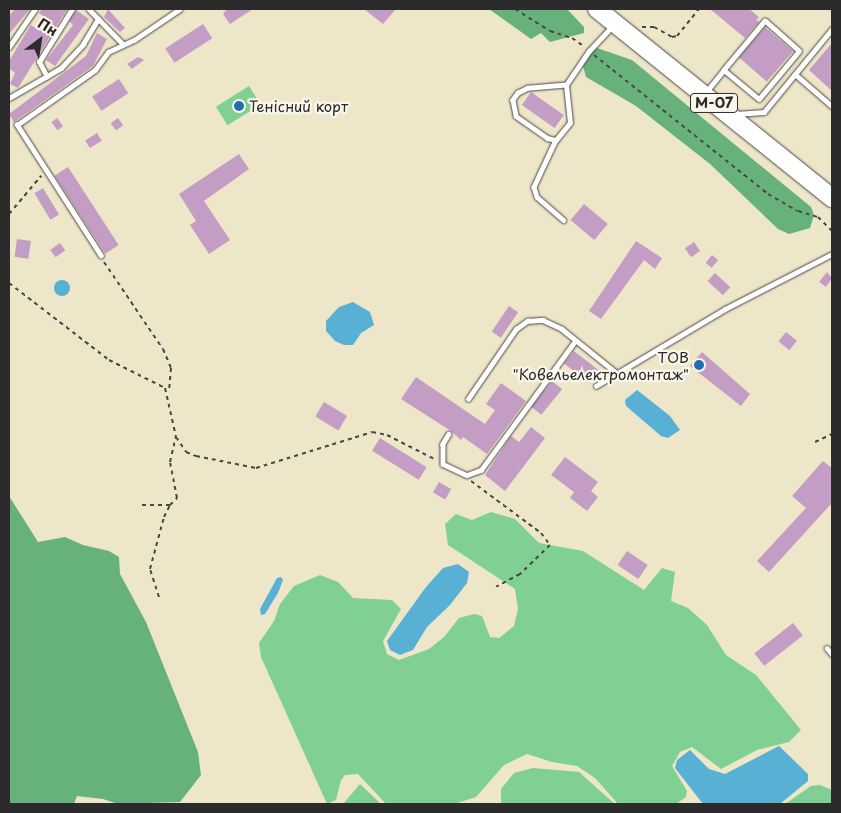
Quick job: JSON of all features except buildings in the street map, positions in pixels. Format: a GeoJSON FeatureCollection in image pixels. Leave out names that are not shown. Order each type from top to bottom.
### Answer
{"type":"FeatureCollection","features":[{"type":"Feature","properties":{"kind":"highway","name":"М-07"},"geometry":{"type":"LineString","coordinates":[[597,9],[832,198]]}},
{"type":"Feature","properties":{"kind":"lane"},"geometry":{"type":"LineString","coordinates":[[9,47],[35,9]]}},
{"type":"Feature","properties":{"kind":"lane"},"geometry":{"type":"LineString","coordinates":[[47,77],[39,62],[72,9]]}},
{"type":"Feature","properties":{"kind":"lane"},"geometry":{"type":"LineString","coordinates":[[89,9],[123,44]]}},
{"type":"Feature","properties":{"kind":"lane"},"geometry":{"type":"LineString","coordinates":[[101,256],[17,125],[95,70],[108,52],[180,9]]}},
{"type":"Feature","properties":{"kind":"lane"},"geometry":{"type":"LineString","coordinates":[[9,98],[47,77],[80,48],[98,19]]}},
{"type":"Feature","properties":{"kind":"lane"},"geometry":{"type":"LineString","coordinates":[[704,95],[724,70],[764,20],[799,51],[759,99],[724,70]]}},
{"type":"Feature","properties":{"kind":"lane"},"geometry":{"type":"LineString","coordinates":[[563,220],[537,198],[534,187],[556,140],[570,122],[566,85],[589,51],[615,23]]}},
{"type":"Feature","properties":{"kind":"lane"},"geometry":{"type":"LineString","coordinates":[[728,114],[764,112],[832,29]]}},
{"type":"Feature","properties":{"kind":"lane"},"geometry":{"type":"LineString","coordinates":[[795,74],[832,106]]}},
{"type":"Feature","properties":{"kind":"lane"},"geometry":{"type":"LineString","coordinates":[[556,140],[547,138],[516,116],[513,100],[528,88],[566,85]]}},
{"type":"Feature","properties":{"kind":"lane"},"geometry":{"type":"LineString","coordinates":[[596,386],[724,309],[832,254]]}},
{"type":"Feature","properties":{"kind":"lane"},"geometry":{"type":"LineString","coordinates":[[468,399],[516,329],[527,321],[543,320],[562,329],[618,374]]}},
{"type":"Feature","properties":{"kind":"lane"},"geometry":{"type":"LineString","coordinates":[[449,434],[443,444],[443,464],[467,475],[481,470],[575,341]]}},
{"type":"Feature","properties":{"kind":"lane"},"geometry":{"type":"LineString","coordinates":[[827,648],[832,654]]}},
{"type":"Feature","properties":{"kind":"path"},"geometry":{"type":"LineString","coordinates":[[515,9],[550,32],[581,43],[768,194],[798,211],[818,216],[832,231]]}},
{"type":"Feature","properties":{"kind":"path"},"geometry":{"type":"LineString","coordinates":[[639,27],[654,27],[672,37],[677,36],[700,9]]}},
{"type":"Feature","properties":{"kind":"path"},"geometry":{"type":"LineString","coordinates":[[9,214],[46,170]]}},
{"type":"Feature","properties":{"kind":"path"},"geometry":{"type":"LineString","coordinates":[[101,256],[163,349],[171,368],[168,392],[176,437],[170,462],[178,494],[164,517],[150,569],[159,597]]}},
{"type":"Feature","properties":{"kind":"path"},"geometry":{"type":"LineString","coordinates":[[9,283],[109,360],[161,385],[168,392]]}},
{"type":"Feature","properties":{"kind":"path"},"geometry":{"type":"LineString","coordinates":[[176,437],[186,452],[196,456],[256,468],[330,448],[365,434],[381,433],[443,464]]}},
{"type":"Feature","properties":{"kind":"path"},"geometry":{"type":"LineString","coordinates":[[815,442],[832,434]]}},
{"type":"Feature","properties":{"kind":"path"},"geometry":{"type":"LineString","coordinates":[[467,475],[541,533],[550,546],[520,574],[496,587]]}},
{"type":"Feature","properties":{"kind":"path"},"geometry":{"type":"LineString","coordinates":[[142,505],[170,505]]}},
{"type":"Feature","properties":{"kind":"green space"},"geometry":{"type":"Polygon","coordinates":[[[489,9],[567,9],[584,27],[584,33],[550,42],[541,33],[531,39],[489,9]]]}},
{"type":"Feature","properties":{"kind":"green space"},"geometry":{"type":"Polygon","coordinates":[[[594,47],[632,60],[811,207],[814,215],[810,228],[789,234],[778,229],[710,164],[636,106],[586,77],[583,66],[585,54],[594,47]]]}},
{"type":"Feature","properties":{"kind":"green space","name":"Тенісний корт"},"geometry":{"type":"Polygon","coordinates":[[[249,86],[261,105],[228,125],[216,107],[249,86]]]}},
{"type":"Feature","properties":{"kind":"green space"},"geometry":{"type":"Polygon","coordinates":[[[9,496],[38,542],[65,537],[83,545],[109,551],[119,557],[120,574],[146,622],[198,752],[201,775],[180,802],[118,804],[103,799],[77,796],[74,804],[9,804],[9,496]]]}},
{"type":"Feature","properties":{"kind":"green space"},"geometry":{"type":"Polygon","coordinates":[[[491,512],[515,519],[539,543],[583,551],[644,590],[662,568],[675,572],[671,601],[688,608],[707,625],[726,655],[756,675],[801,730],[789,742],[757,750],[721,769],[692,747],[680,752],[672,766],[687,791],[686,797],[676,804],[618,804],[595,778],[577,766],[552,762],[527,754],[504,765],[476,797],[454,804],[386,804],[358,774],[345,775],[341,780],[336,800],[327,804],[261,657],[259,643],[274,621],[280,604],[294,586],[320,575],[338,582],[353,598],[392,600],[401,609],[383,641],[387,654],[399,660],[429,649],[444,637],[459,618],[474,614],[482,616],[490,637],[499,638],[514,626],[518,609],[515,589],[448,545],[445,524],[456,514],[472,520],[491,512]]]}},
{"type":"Feature","properties":{"kind":"green space"},"geometry":{"type":"Polygon","coordinates":[[[533,768],[579,772],[615,804],[501,804],[501,789],[514,773],[533,768]]]}},
{"type":"Feature","properties":{"kind":"green space"},"geometry":{"type":"Polygon","coordinates":[[[360,784],[381,804],[343,804],[360,784]]]}},
{"type":"Feature","properties":{"kind":"green space"},"geometry":{"type":"Polygon","coordinates":[[[820,785],[832,790],[832,804],[785,804],[811,786],[820,785]]]}},
{"type":"Feature","properties":{"kind":"water"},"geometry":{"type":"Polygon","coordinates":[[[62,280],[70,288],[62,296],[54,288],[62,280]]]}},
{"type":"Feature","properties":{"kind":"water"},"geometry":{"type":"Polygon","coordinates":[[[353,302],[370,312],[374,325],[361,333],[353,345],[344,345],[335,341],[326,331],[326,321],[339,307],[353,302]]]}},
{"type":"Feature","properties":{"kind":"water"},"geometry":{"type":"Polygon","coordinates":[[[637,390],[670,416],[680,430],[668,438],[661,436],[626,406],[625,400],[637,390]]]}},
{"type":"Feature","properties":{"kind":"water"},"geometry":{"type":"Polygon","coordinates":[[[458,564],[469,572],[467,583],[450,605],[427,627],[413,650],[400,655],[390,650],[387,641],[426,587],[443,568],[458,564]]]}},
{"type":"Feature","properties":{"kind":"water"},"geometry":{"type":"Polygon","coordinates":[[[281,577],[283,580],[278,593],[265,614],[261,615],[260,609],[277,578],[281,577]]]}},
{"type":"Feature","properties":{"kind":"water"},"geometry":{"type":"Polygon","coordinates":[[[779,746],[808,774],[808,781],[780,804],[703,804],[675,768],[677,760],[690,750],[709,769],[725,774],[779,746]]]}},
{"type":"Feature","properties":{"kind":"place","name":"Тенісний корт"},"geometry":{"type":"Point","coordinates":[239,106]}},
{"type":"Feature","properties":{"kind":"place","name":"ТОВ \"Ковельелектромонтаж\""},"geometry":{"type":"Point","coordinates":[699,365]}}]}
